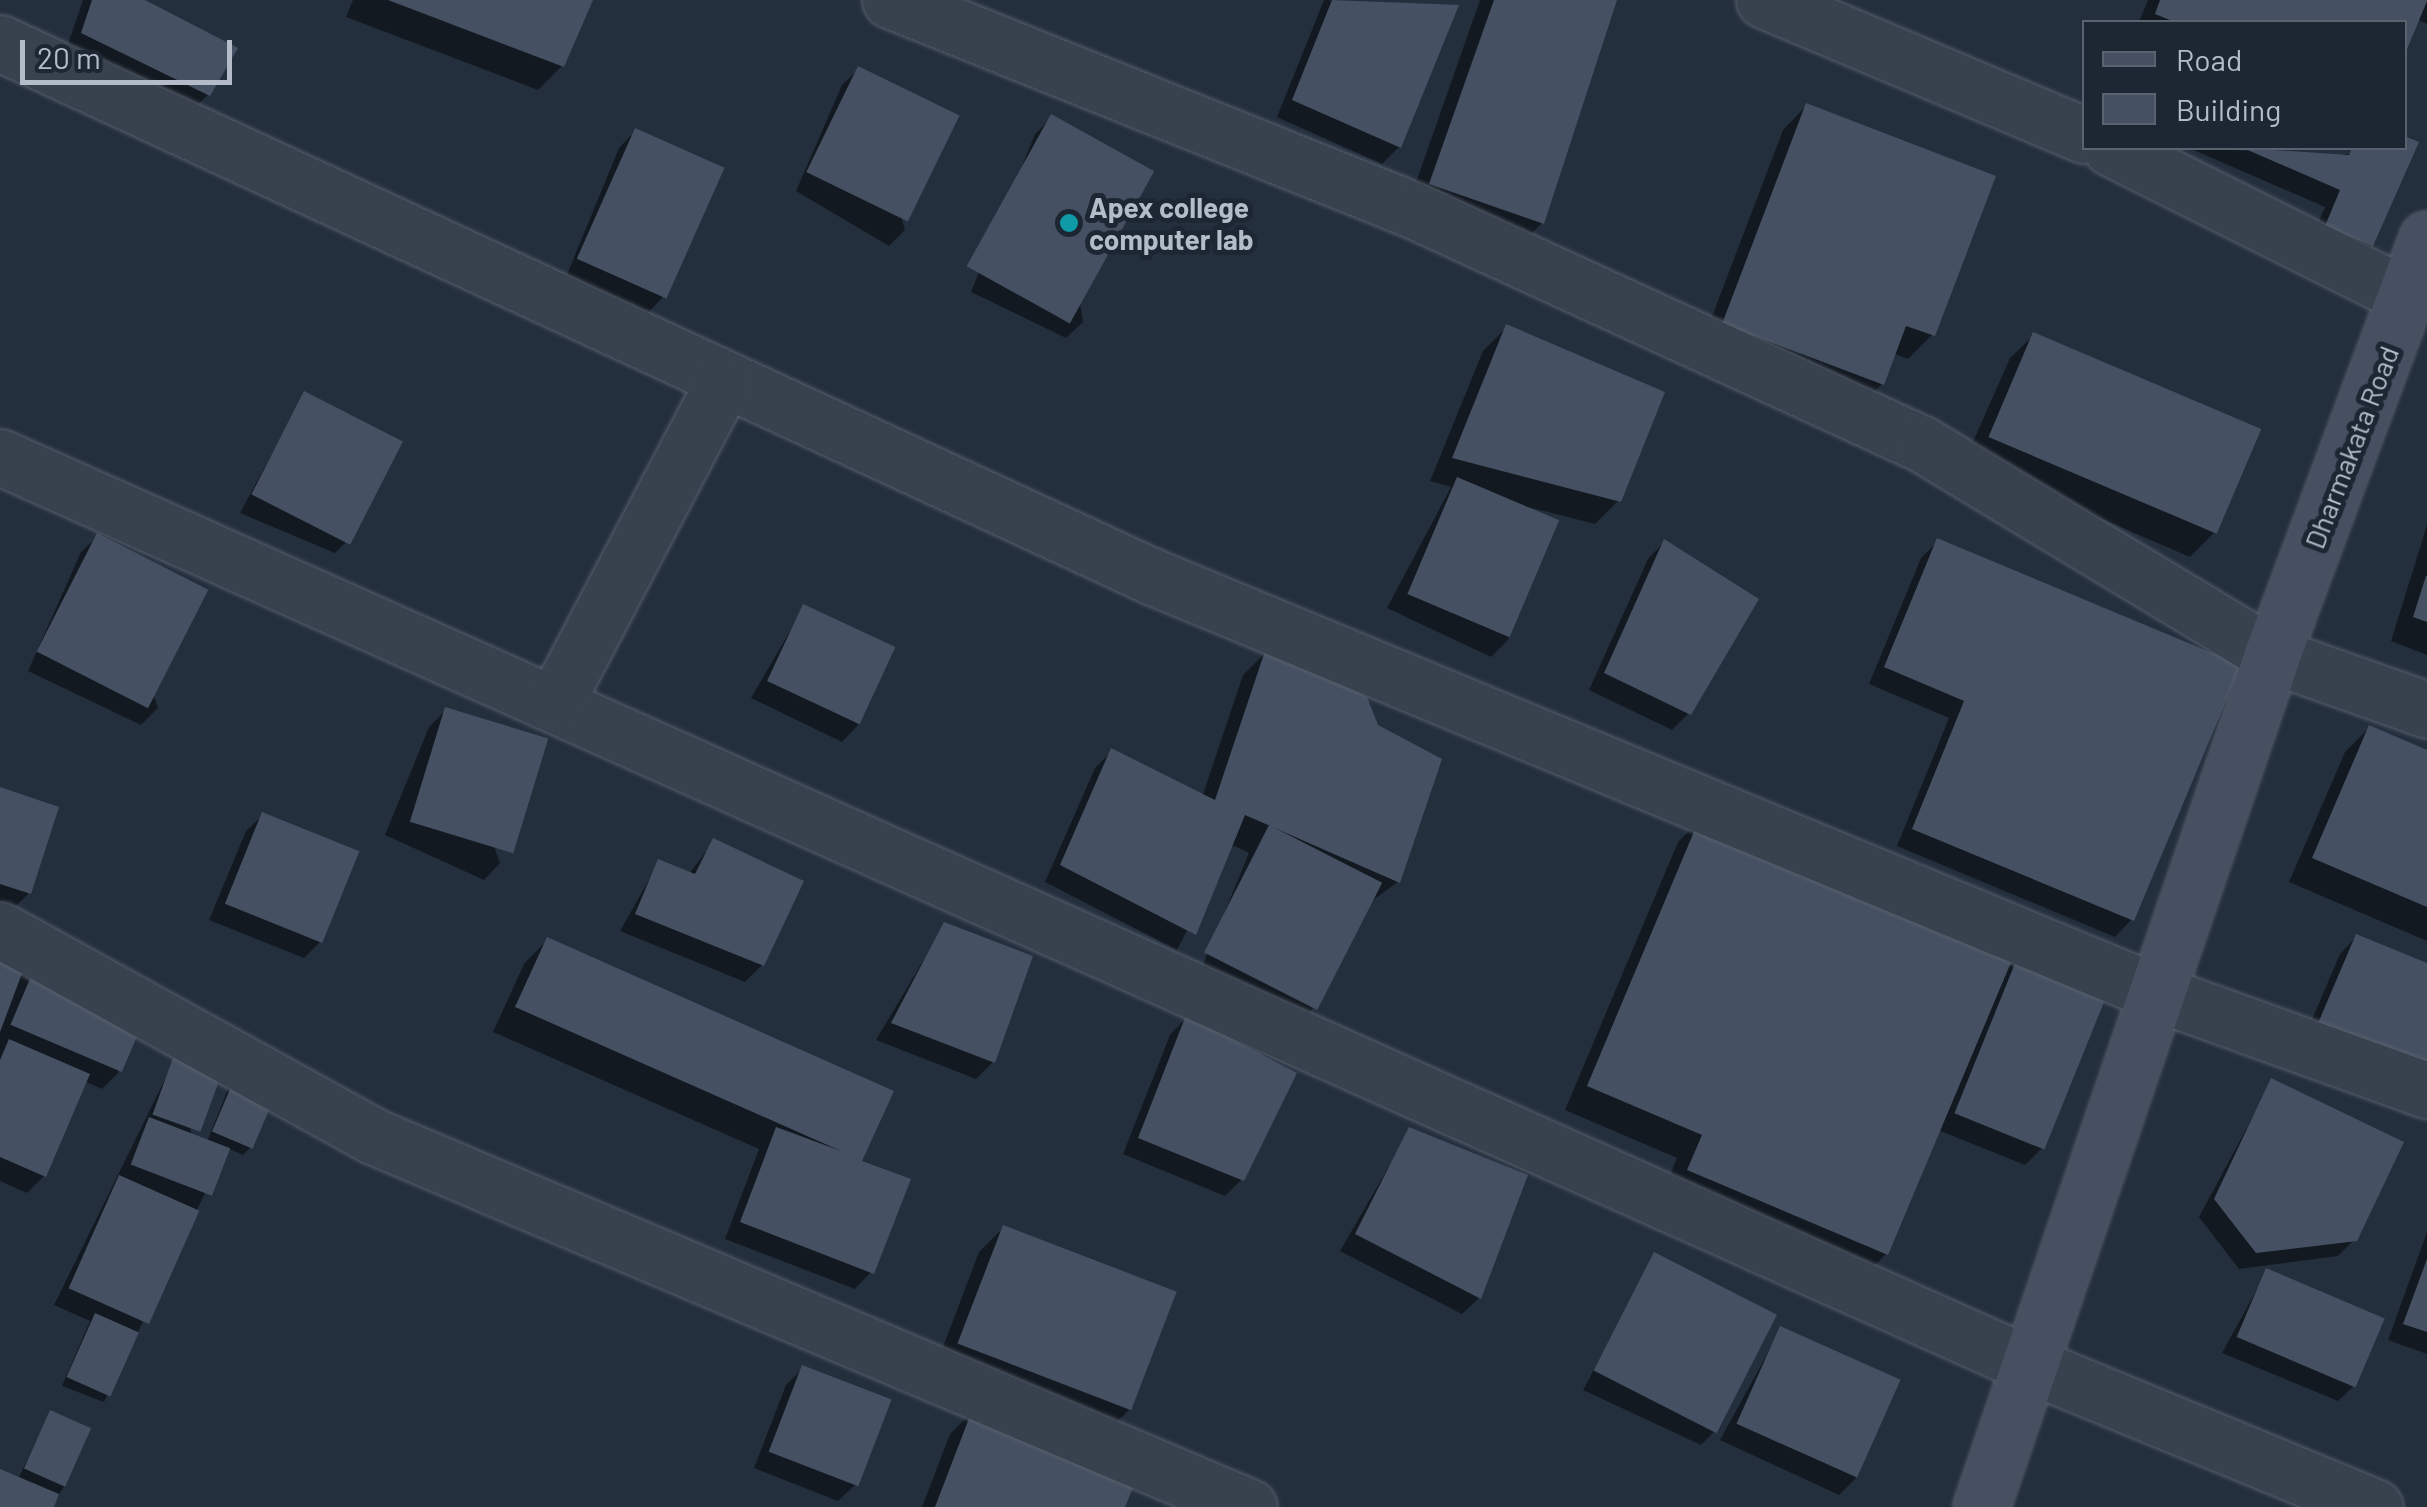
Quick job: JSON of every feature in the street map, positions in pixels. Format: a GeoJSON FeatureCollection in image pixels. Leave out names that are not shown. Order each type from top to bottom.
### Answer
{"type":"FeatureCollection","features":[{"type":"Feature","properties":{"kind":"street"},"geometry":{"type":"LineString","coordinates":[[890,0],[1412,210],[1922,444],[2272,654],[2427,710]]}},
{"type":"Feature","properties":{"kind":"street"},"geometry":{"type":"LineString","coordinates":[[1764,0],[2082,134]]}},
{"type":"Feature","properties":{"kind":"street"},"geometry":{"type":"LineString","coordinates":[[0,43],[723,383],[1151,576],[2157,993],[2427,1090]]}},
{"type":"Feature","properties":{"kind":"street"},"geometry":{"type":"LineString","coordinates":[[2115,150],[2408,297]]}},
{"type":"Feature","properties":{"kind":"street","name":"Dharmakata Road"},"geometry":{"type":"LineString","coordinates":[[1982,1507],[2272,654],[2427,239]]}},
{"type":"Feature","properties":{"kind":"street"},"geometry":{"type":"LineString","coordinates":[[556,701],[723,383]]}},
{"type":"Feature","properties":{"kind":"street"},"geometry":{"type":"LineString","coordinates":[[0,457],[556,701],[2030,1366],[2376,1507]]}},
{"type":"Feature","properties":{"kind":"street"},"geometry":{"type":"LineString","coordinates":[[0,930],[373,1136],[1248,1507]]}},
{"type":"Feature","properties":{"kind":"building"},"geometry":{"type":"Polygon","coordinates":[[[92,0],[145,0],[238,48],[210,96],[81,33],[92,0]]]}},
{"type":"Feature","properties":{"kind":"building"},"geometry":{"type":"Polygon","coordinates":[[[388,0],[593,0],[564,67],[388,0]]]}},
{"type":"Feature","properties":{"kind":"building"},"geometry":{"type":"Polygon","coordinates":[[[1332,0],[1459,5],[1401,148],[1292,100],[1332,0]]]}},
{"type":"Feature","properties":{"kind":"building"},"geometry":{"type":"Polygon","coordinates":[[[1494,0],[1617,0],[1544,224],[1429,184],[1494,0]]]}},
{"type":"Feature","properties":{"kind":"building"},"geometry":{"type":"Polygon","coordinates":[[[2160,0],[2427,0],[2407,49],[2407,20],[2170,20],[2155,14],[2160,0]]]}},
{"type":"Feature","properties":{"kind":"building"},"geometry":{"type":"Polygon","coordinates":[[[858,66],[960,116],[908,222],[806,172],[858,66]]]}},
{"type":"Feature","properties":{"kind":"building"},"geometry":{"type":"Polygon","coordinates":[[[1806,103],[1996,176],[1935,336],[1906,326],[1884,385],[1722,324],[1806,103]]]}},
{"type":"Feature","properties":{"kind":"building","name":"Apex college computer lab"},"geometry":{"type":"Polygon","coordinates":[[[1051,114],[1154,171],[1070,323],[967,266],[1051,114]]]}},
{"type":"Feature","properties":{"kind":"building"},"geometry":{"type":"Polygon","coordinates":[[[635,128],[725,168],[666,298],[577,259],[635,128]]]}},
{"type":"Feature","properties":{"kind":"building"},"geometry":{"type":"Polygon","coordinates":[[[2407,137],[2419,142],[2373,246],[2325,226],[2340,190],[2248,150],[2273,150],[2349,155],[2351,150],[2407,150],[2407,137]]]}},
{"type":"Feature","properties":{"kind":"building"},"geometry":{"type":"Polygon","coordinates":[[[1506,324],[1665,392],[1621,502],[1452,458],[1506,324]]]}},
{"type":"Feature","properties":{"kind":"building"},"geometry":{"type":"Polygon","coordinates":[[[2033,332],[2261,429],[2217,534],[1988,437],[2033,332]]]}},
{"type":"Feature","properties":{"kind":"building"},"geometry":{"type":"Polygon","coordinates":[[[304,391],[403,441],[350,545],[251,494],[304,391]]]}},
{"type":"Feature","properties":{"kind":"building"},"geometry":{"type":"Polygon","coordinates":[[[1457,477],[1559,520],[1510,637],[1407,594],[1457,477]]]}},
{"type":"Feature","properties":{"kind":"building"},"geometry":{"type":"Polygon","coordinates":[[[97,533],[208,590],[148,708],[37,652],[97,533]]]}},
{"type":"Feature","properties":{"kind":"building"},"geometry":{"type":"Polygon","coordinates":[[[1937,538],[2241,665],[2134,921],[1912,829],[1964,701],[1884,667],[1937,538]]]}},
{"type":"Feature","properties":{"kind":"building"},"geometry":{"type":"Polygon","coordinates":[[[1664,539],[1759,599],[1691,715],[1604,673],[1664,539]]]}},
{"type":"Feature","properties":{"kind":"building"},"geometry":{"type":"Polygon","coordinates":[[[2427,576],[2427,622],[2413,617],[2427,576]]]}},
{"type":"Feature","properties":{"kind":"building"},"geometry":{"type":"Polygon","coordinates":[[[803,604],[895,647],[860,724],[767,681],[803,604]]]}},
{"type":"Feature","properties":{"kind":"building"},"geometry":{"type":"Polygon","coordinates":[[[1266,648],[1367,697],[1378,725],[1442,759],[1400,883],[1245,815],[1196,935],[1060,865],[1111,748],[1215,800],[1266,648]]]}},
{"type":"Feature","properties":{"kind":"building"},"geometry":{"type":"Polygon","coordinates":[[[445,707],[548,739],[513,853],[410,822],[445,707]]]}},
{"type":"Feature","properties":{"kind":"building"},"geometry":{"type":"Polygon","coordinates":[[[2369,725],[2427,750],[2427,907],[2312,858],[2369,725]]]}},
{"type":"Feature","properties":{"kind":"building"},"geometry":{"type":"Polygon","coordinates":[[[0,787],[59,807],[31,894],[0,884],[0,787]]]}},
{"type":"Feature","properties":{"kind":"building"},"geometry":{"type":"Polygon","coordinates":[[[262,812],[359,851],[322,943],[225,904],[262,812]]]}},
{"type":"Feature","properties":{"kind":"building"},"geometry":{"type":"Polygon","coordinates":[[[1701,815],[2017,948],[1888,1255],[1687,1170],[1702,1135],[1587,1086],[1701,815]]]}},
{"type":"Feature","properties":{"kind":"building"},"geometry":{"type":"Polygon","coordinates":[[[1269,825],[1382,883],[1317,1010],[1204,952],[1269,825]]]}},
{"type":"Feature","properties":{"kind":"building"},"geometry":{"type":"Polygon","coordinates":[[[713,838],[804,881],[764,966],[635,914],[658,859],[695,874],[713,838]]]}},
{"type":"Feature","properties":{"kind":"building"},"geometry":{"type":"Polygon","coordinates":[[[944,922],[1033,956],[995,1063],[891,1023],[944,922]]]}},
{"type":"Feature","properties":{"kind":"building"},"geometry":{"type":"Polygon","coordinates":[[[0,932],[33,944],[0,1032],[0,932]]]}},
{"type":"Feature","properties":{"kind":"building"},"geometry":{"type":"Polygon","coordinates":[[[2356,934],[2427,963],[2427,1070],[2316,1028],[2356,934]]]}},
{"type":"Feature","properties":{"kind":"building"},"geometry":{"type":"Polygon","coordinates":[[[547,937],[894,1091],[862,1161],[911,1179],[874,1274],[740,1222],[776,1127],[841,1151],[515,1007],[547,937]]]}},
{"type":"Feature","properties":{"kind":"building"},"geometry":{"type":"Polygon","coordinates":[[[46,941],[157,988],[122,1072],[10,1025],[46,941]]]}},
{"type":"Feature","properties":{"kind":"building"},"geometry":{"type":"Polygon","coordinates":[[[2020,951],[2110,987],[2044,1150],[1954,1113],[2020,951]]]}},
{"type":"Feature","properties":{"kind":"building"},"geometry":{"type":"Polygon","coordinates":[[[1186,1015],[1297,1073],[1244,1181],[1138,1138],[1186,1015]]]}},
{"type":"Feature","properties":{"kind":"building"},"geometry":{"type":"Polygon","coordinates":[[[9,1039],[90,1074],[46,1177],[0,1157],[0,1060],[9,1039]]]}},
{"type":"Feature","properties":{"kind":"building"},"geometry":{"type":"Polygon","coordinates":[[[173,1058],[221,1075],[200,1132],[152,1114],[173,1058]]]}},
{"type":"Feature","properties":{"kind":"building"},"geometry":{"type":"Polygon","coordinates":[[[239,1068],[280,1085],[253,1149],[212,1132],[239,1068]]]}},
{"type":"Feature","properties":{"kind":"building"},"geometry":{"type":"Polygon","coordinates":[[[2271,1078],[2404,1142],[2357,1241],[2256,1253],[2214,1199],[2271,1078]]]}},
{"type":"Feature","properties":{"kind":"building"},"geometry":{"type":"Polygon","coordinates":[[[149,1117],[230,1148],[212,1196],[131,1165],[149,1117]]]}},
{"type":"Feature","properties":{"kind":"building"},"geometry":{"type":"Polygon","coordinates":[[[1409,1127],[1528,1175],[1481,1299],[1355,1234],[1409,1127]]]}},
{"type":"Feature","properties":{"kind":"building"},"geometry":{"type":"Polygon","coordinates":[[[119,1175],[199,1211],[149,1324],[69,1288],[119,1175]]]}},
{"type":"Feature","properties":{"kind":"building"},"geometry":{"type":"Polygon","coordinates":[[[1003,1225],[1177,1292],[1131,1410],[957,1344],[1003,1225]]]}},
{"type":"Feature","properties":{"kind":"building"},"geometry":{"type":"Polygon","coordinates":[[[1654,1252],[1777,1315],[1717,1433],[1594,1371],[1654,1252]]]}},
{"type":"Feature","properties":{"kind":"building"},"geometry":{"type":"Polygon","coordinates":[[[2427,1259],[2427,1332],[2403,1324],[2427,1259]]]}},
{"type":"Feature","properties":{"kind":"building"},"geometry":{"type":"Polygon","coordinates":[[[2266,1268],[2385,1318],[2355,1387],[2237,1337],[2266,1268]]]}},
{"type":"Feature","properties":{"kind":"building"},"geometry":{"type":"Polygon","coordinates":[[[95,1313],[139,1333],[110,1396],[67,1377],[95,1313]]]}},
{"type":"Feature","properties":{"kind":"building"},"geometry":{"type":"Polygon","coordinates":[[[1780,1326],[1901,1380],[1857,1477],[1736,1424],[1780,1326]]]}},
{"type":"Feature","properties":{"kind":"building"},"geometry":{"type":"Polygon","coordinates":[[[802,1365],[892,1399],[858,1486],[769,1452],[802,1365]]]}},
{"type":"Feature","properties":{"kind":"building"},"geometry":{"type":"Polygon","coordinates":[[[973,1408],[1139,1473],[1125,1507],[935,1507],[973,1408]]]}},
{"type":"Feature","properties":{"kind":"building"},"geometry":{"type":"Polygon","coordinates":[[[50,1410],[91,1428],[65,1487],[24,1468],[50,1410]]]}},
{"type":"Feature","properties":{"kind":"building"},"geometry":{"type":"Polygon","coordinates":[[[0,1469],[59,1494],[54,1507],[0,1507],[0,1469]]]}},
{"type":"Feature","properties":{"kind":"place","name":"Apex college computer lab"},"geometry":{"type":"Point","coordinates":[1069,223]}}]}
